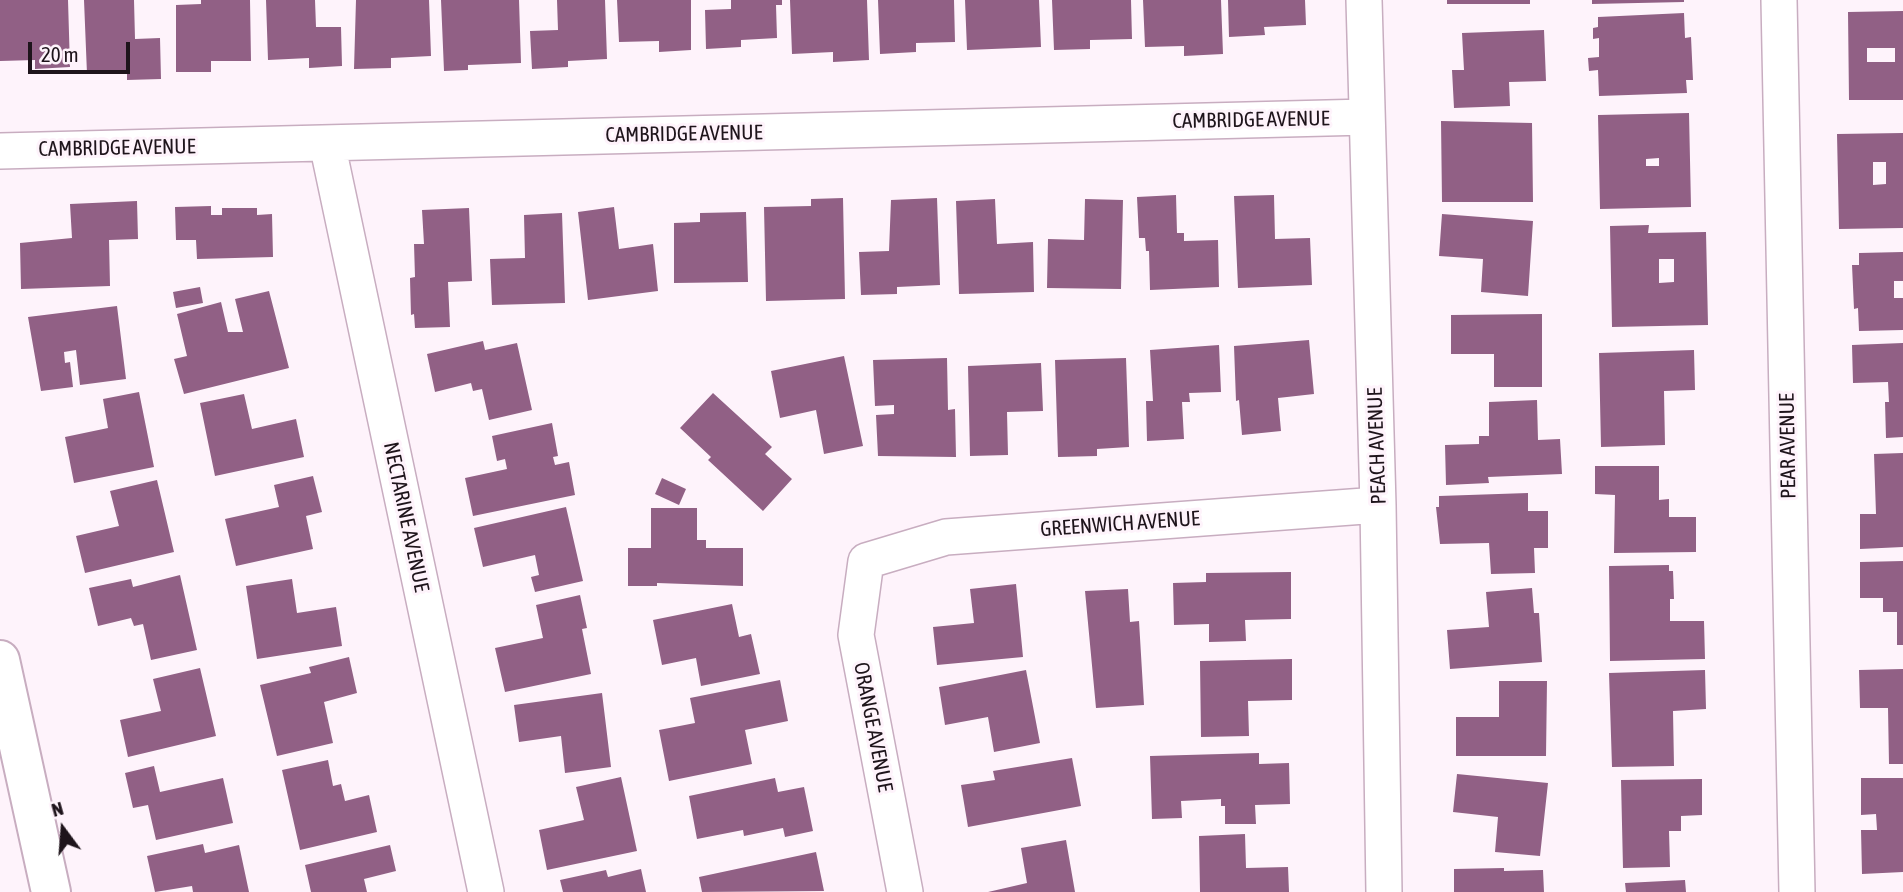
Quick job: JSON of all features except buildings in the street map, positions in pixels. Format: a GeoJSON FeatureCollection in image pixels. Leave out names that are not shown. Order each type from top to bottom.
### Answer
{"type":"FeatureCollection","features":[{"type":"Feature","properties":{"kind":"main road"},"geometry":{"type":"LineString","coordinates":[[0,660],[51,892]]}},
{"type":"Feature","properties":{"kind":"street","name":"PEACH AVENUE"},"geometry":{"type":"LineString","coordinates":[[1364,0],[1378,505],[1384,892]]}},
{"type":"Feature","properties":{"kind":"street","name":"PEAR AVENUE"},"geometry":{"type":"LineString","coordinates":[[1779,0],[1797,892]]}},
{"type":"Feature","properties":{"kind":"street","name":"CAMBRIDGE AVENUE"},"geometry":{"type":"LineString","coordinates":[[0,151],[1367,117]]}},
{"type":"Feature","properties":{"kind":"street","name":"NECTARINE AVENUE"},"geometry":{"type":"LineString","coordinates":[[327,143],[486,892]]}},
{"type":"Feature","properties":{"kind":"street","name":"GREENWICH AVENUE"},"geometry":{"type":"LineString","coordinates":[[866,561],[946,537],[1378,505]]}},
{"type":"Feature","properties":{"kind":"street","name":"ORANGE AVENUE"},"geometry":{"type":"LineString","coordinates":[[866,561],[856,635],[905,892]]}}]}
